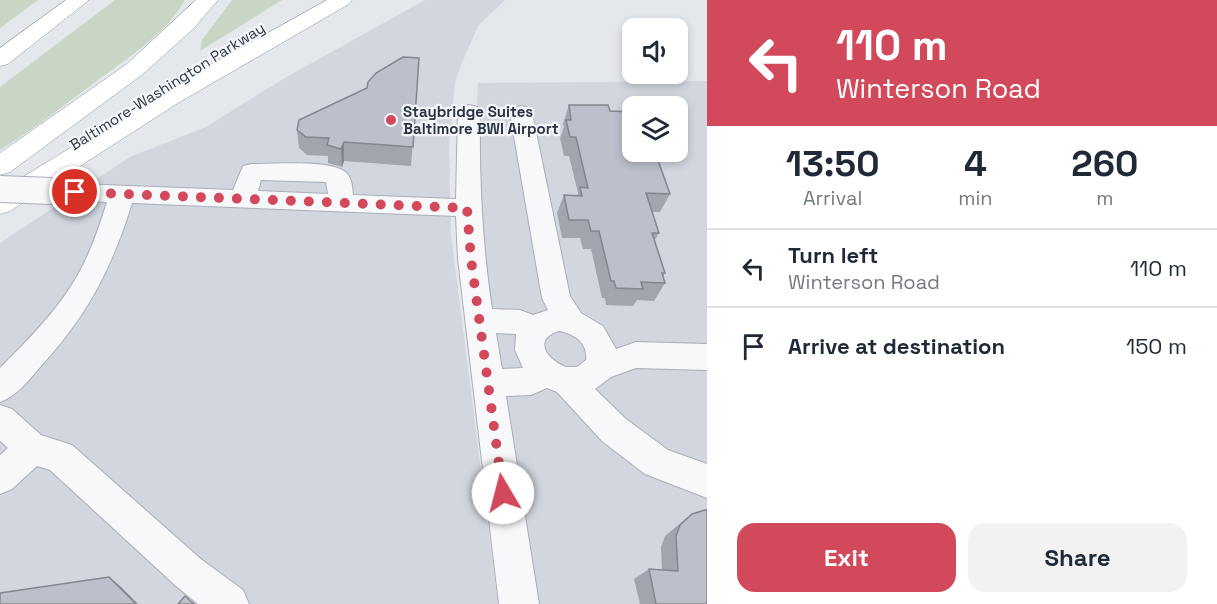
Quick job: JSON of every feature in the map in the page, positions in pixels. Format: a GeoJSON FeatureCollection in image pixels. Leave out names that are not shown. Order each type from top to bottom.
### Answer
{"type":"FeatureCollection","features":[{"type":"Feature","properties":{"kind":"highway"},"geometry":{"type":"LineString","coordinates":[[0,49],[59,0]]}},
{"type":"Feature","properties":{"kind":"highway"},"geometry":{"type":"LineString","coordinates":[[0,59],[79,0]]}},
{"type":"Feature","properties":{"kind":"highway"},"geometry":{"type":"LineString","coordinates":[[0,166],[121,80],[157,51],[208,0]]}},
{"type":"Feature","properties":{"kind":"highway","name":"Baltimore-Washington Parkway"},"geometry":{"type":"LineString","coordinates":[[0,190],[304,0]]}},
{"type":"Feature","properties":{"kind":"highway"},"geometry":{"type":"LineString","coordinates":[[0,204],[159,104],[342,0]]}},
{"type":"Feature","properties":{"kind":"street"},"geometry":{"type":"LineString","coordinates":[[469,111],[467,208],[487,383],[519,604]]}},
{"type":"Feature","properties":{"kind":"street"},"geometry":{"type":"LineString","coordinates":[[521,113],[561,321],[603,352],[577,374]]}},
{"type":"Feature","properties":{"kind":"street"},"geometry":{"type":"LineString","coordinates":[[243,199],[251,172],[333,175],[339,180],[342,203]]}},
{"type":"Feature","properties":{"kind":"street"},"geometry":{"type":"LineString","coordinates":[[0,190],[467,208]]}},
{"type":"Feature","properties":{"kind":"street"},"geometry":{"type":"LineString","coordinates":[[0,388],[25,364],[62,320],[91,277],[106,242],[122,194]]}},
{"type":"Feature","properties":{"kind":"street"},"geometry":{"type":"LineString","coordinates":[[479,320],[561,321],[636,355]]}},
{"type":"Feature","properties":{"kind":"street"},"geometry":{"type":"LineString","coordinates":[[561,321],[528,342],[528,350],[538,367],[577,374]]}},
{"type":"Feature","properties":{"kind":"street"},"geometry":{"type":"LineString","coordinates":[[487,383],[531,381],[577,374],[636,355],[707,357]]}},
{"type":"Feature","properties":{"kind":"street"},"geometry":{"type":"LineString","coordinates":[[577,374],[600,417],[614,430],[657,462],[707,481]]}},
{"type":"Feature","properties":{"kind":"street"},"geometry":{"type":"LineString","coordinates":[[0,420],[32,449],[60,456],[189,573],[229,604]]}},
{"type":"Feature","properties":{"kind":"street"},"geometry":{"type":"LineString","coordinates":[[0,477],[32,449]]}},
{"type":"Feature","properties":{"kind":"shaded area"},"geometry":{"type":"Polygon","coordinates":[[[425,0],[505,0],[478,26],[460,67],[455,83],[449,147],[451,235],[498,604],[0,604],[0,243],[130,157],[206,127],[283,79],[425,0]]]}},
{"type":"Feature","properties":{"kind":"shaded area"},"geometry":{"type":"Polygon","coordinates":[[[688,81],[707,81],[707,604],[538,604],[477,208],[475,149],[478,83],[622,82],[622,84],[688,84],[688,81]]]}},
{"type":"Feature","properties":{"kind":"green space"},"geometry":{"type":"Polygon","coordinates":[[[0,0],[38,0],[0,28],[0,0]]]}},
{"type":"Feature","properties":{"kind":"green space"},"geometry":{"type":"Polygon","coordinates":[[[115,0],[185,0],[167,25],[144,46],[48,118],[0,150],[0,87],[115,0]]]}},
{"type":"Feature","properties":{"kind":"green space"},"geometry":{"type":"Polygon","coordinates":[[[232,0],[282,0],[200,51],[202,40],[232,0]]]}},
{"type":"Feature","properties":{"kind":"building"},"geometry":{"type":"Polygon","coordinates":[[[403,57],[419,58],[413,147],[344,142],[341,149],[327,145],[329,138],[306,137],[297,130],[299,120],[367,88],[368,82],[376,73],[403,57]]]}},
{"type":"Feature","properties":{"kind":"building"},"geometry":{"type":"Polygon","coordinates":[[[569,105],[608,105],[610,111],[622,112],[622,162],[659,162],[670,194],[646,193],[659,233],[652,233],[665,273],[662,273],[665,283],[641,282],[643,289],[616,288],[614,281],[611,281],[599,231],[591,231],[588,220],[569,220],[564,195],[582,196],[580,187],[588,188],[576,137],[570,137],[566,120],[571,120],[569,105]]]}},
{"type":"Feature","properties":{"kind":"building"},"geometry":{"type":"Polygon","coordinates":[[[707,510],[707,604],[656,604],[649,569],[678,571],[676,536],[680,525],[692,514],[707,510]]]}},
{"type":"Feature","properties":{"kind":"building"},"geometry":{"type":"Polygon","coordinates":[[[109,577],[136,604],[0,604],[0,593],[109,577]]]}},
{"type":"Feature","properties":{"kind":"building"},"geometry":{"type":"Polygon","coordinates":[[[185,596],[194,604],[178,604],[185,596]]]}},
{"type":"Feature","properties":{"kind":"place","name":"Staybridge Suites Baltimore BWI Airport"},"geometry":{"type":"Point","coordinates":[391,120]}},
{"type":"Feature","properties":{"kind":"route"},"geometry":{"type":"LineString","coordinates":[[75,192],[467,208],[471,259],[503,493]]}}]}
